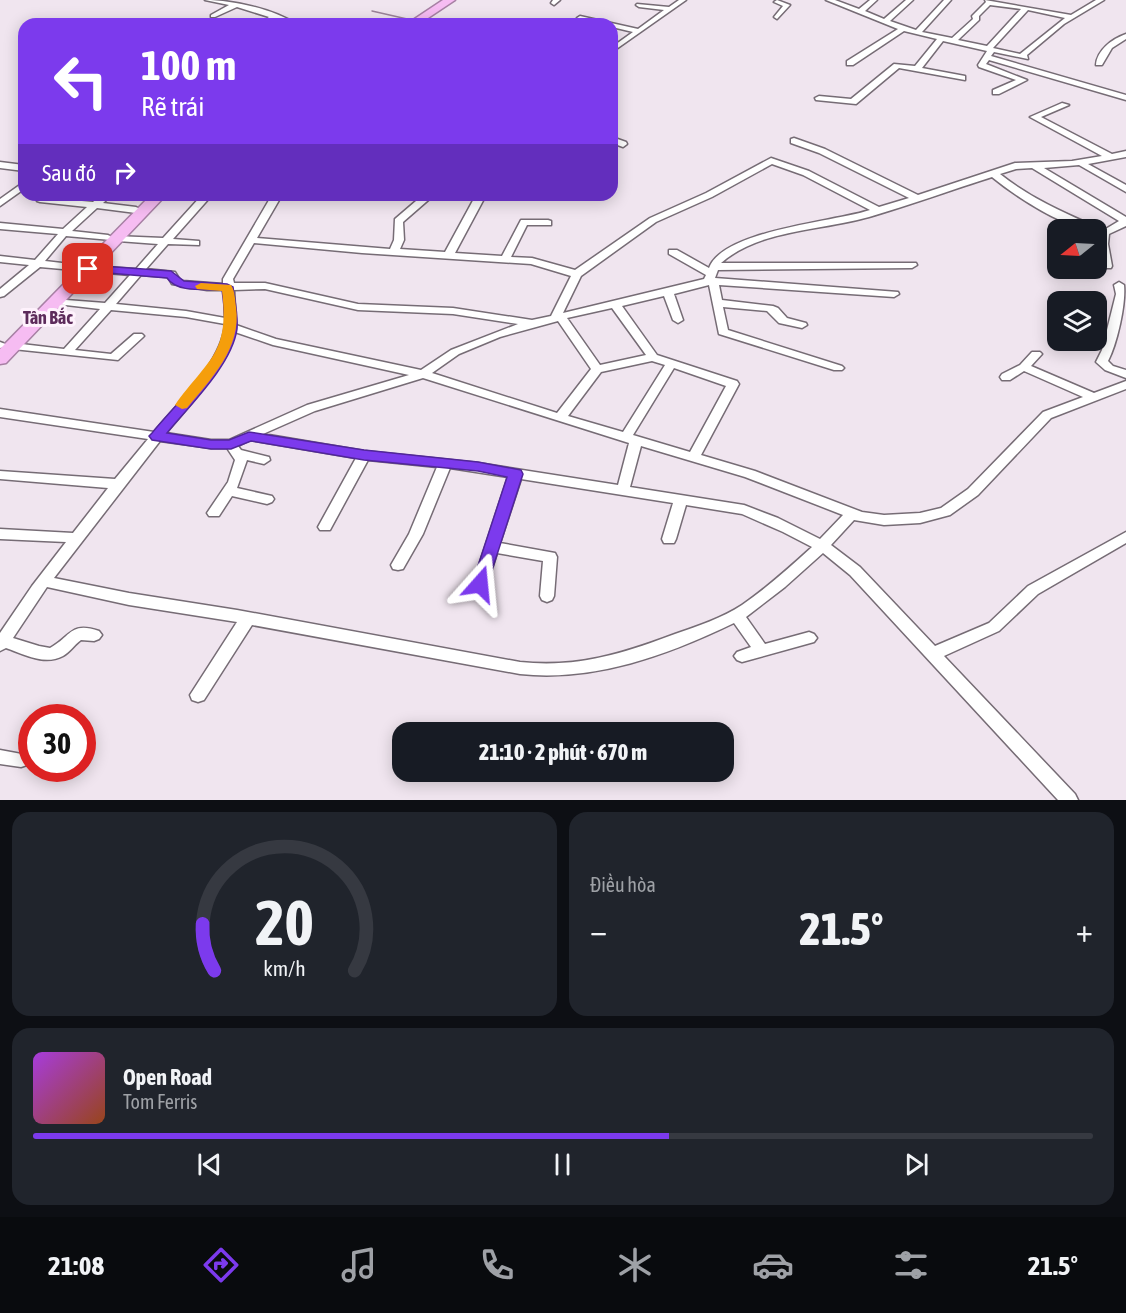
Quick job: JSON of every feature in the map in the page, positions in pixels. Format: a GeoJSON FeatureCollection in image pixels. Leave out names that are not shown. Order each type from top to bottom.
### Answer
{"type":"FeatureCollection","features":[{"type":"Feature","properties":{"kind":"highway"},"geometry":{"type":"LineString","coordinates":[[417,18],[442,0]]}},
{"type":"Feature","properties":{"kind":"highway"},"geometry":{"type":"LineString","coordinates":[[418,18],[450,0]]}},
{"type":"Feature","properties":{"kind":"highway"},"geometry":{"type":"LineString","coordinates":[[113,238],[145,201]]}},
{"type":"Feature","properties":{"kind":"highway"},"geometry":{"type":"LineString","coordinates":[[3,349],[153,201]]}},
{"type":"Feature","properties":{"kind":"highway"},"geometry":{"type":"LineString","coordinates":[[3,349],[57,301],[83,269]]}},
{"type":"Feature","properties":{"kind":"street"},"geometry":{"type":"LineString","coordinates":[[208,0],[237,4],[275,17]]}},
{"type":"Feature","properties":{"kind":"street"},"geometry":{"type":"LineString","coordinates":[[618,46],[683,0]]}},
{"type":"Feature","properties":{"kind":"street"},"geometry":{"type":"LineString","coordinates":[[829,0],[903,29],[1024,56],[1070,17],[1101,0]]}},
{"type":"Feature","properties":{"kind":"street"},"geometry":{"type":"LineString","coordinates":[[861,11],[874,0]]}},
{"type":"Feature","properties":{"kind":"street"},"geometry":{"type":"LineString","coordinates":[[886,21],[910,0]]}},
{"type":"Feature","properties":{"kind":"street"},"geometry":{"type":"LineString","coordinates":[[917,33],[948,0]]}},
{"type":"Feature","properties":{"kind":"street"},"geometry":{"type":"LineString","coordinates":[[776,2],[787,4],[777,17]]}},
{"type":"Feature","properties":{"kind":"street"},"geometry":{"type":"LineString","coordinates":[[954,40],[976,19],[975,16],[988,2],[1070,17]]}},
{"type":"Feature","properties":{"kind":"street"},"geometry":{"type":"LineString","coordinates":[[213,16],[237,4]]}},
{"type":"Feature","properties":{"kind":"street"},"geometry":{"type":"LineString","coordinates":[[639,5],[671,9]]}},
{"type":"Feature","properties":{"kind":"street"},"geometry":{"type":"LineString","coordinates":[[996,92],[1023,80],[982,64],[990,49],[1026,8]]}},
{"type":"Feature","properties":{"kind":"street"},"geometry":{"type":"LineString","coordinates":[[618,27],[639,31]]}},
{"type":"Feature","properties":{"kind":"street"},"geometry":{"type":"LineString","coordinates":[[618,30],[622,28]]}},
{"type":"Feature","properties":{"kind":"street"},"geometry":{"type":"LineString","coordinates":[[850,63],[903,29]]}},
{"type":"Feature","properties":{"kind":"street"},"geometry":{"type":"LineString","coordinates":[[1099,63],[1101,55],[1110,44],[1126,36]]}},
{"type":"Feature","properties":{"kind":"street"},"geometry":{"type":"LineString","coordinates":[[917,69],[942,37]]}},
{"type":"Feature","properties":{"kind":"street"},"geometry":{"type":"LineString","coordinates":[[618,40],[624,42]]}},
{"type":"Feature","properties":{"kind":"street"},"geometry":{"type":"LineString","coordinates":[[986,57],[1126,98]]}},
{"type":"Feature","properties":{"kind":"street"},"geometry":{"type":"LineString","coordinates":[[819,98],[853,102],[897,66],[962,78]]}},
{"type":"Feature","properties":{"kind":"street"},"geometry":{"type":"LineString","coordinates":[[1065,105],[1034,117],[1111,157]]}},
{"type":"Feature","properties":{"kind":"street"},"geometry":{"type":"LineString","coordinates":[[794,141],[817,149],[915,198]]}},
{"type":"Feature","properties":{"kind":"street"},"geometry":{"type":"LineString","coordinates":[[618,142],[623,144]]}},
{"type":"Feature","properties":{"kind":"street"},"geometry":{"type":"LineString","coordinates":[[838,368],[723,332],[712,276],[723,256],[751,241],[857,218],[993,173],[1032,164],[1081,163],[1126,154]]}},
{"type":"Feature","properties":{"kind":"street"},"geometry":{"type":"LineString","coordinates":[[558,317],[577,274],[653,220],[709,195],[771,161],[806,173],[877,210]]}},
{"type":"Feature","properties":{"kind":"street"},"geometry":{"type":"LineString","coordinates":[[1081,163],[1126,189]]}},
{"type":"Feature","properties":{"kind":"street"},"geometry":{"type":"LineString","coordinates":[[1032,164],[1124,220],[1124,223],[1107,228]]}},
{"type":"Feature","properties":{"kind":"street"},"geometry":{"type":"LineString","coordinates":[[0,165],[18,167]]}},
{"type":"Feature","properties":{"kind":"street"},"geometry":{"type":"LineString","coordinates":[[993,173],[1043,209],[1068,219]]}},
{"type":"Feature","properties":{"kind":"street"},"geometry":{"type":"LineString","coordinates":[[0,203],[18,190]]}},
{"type":"Feature","properties":{"kind":"street"},"geometry":{"type":"LineString","coordinates":[[51,201],[136,210]]}},
{"type":"Feature","properties":{"kind":"street"},"geometry":{"type":"LineString","coordinates":[[0,294],[37,264],[64,232],[100,201]]}},
{"type":"Feature","properties":{"kind":"street"},"geometry":{"type":"LineString","coordinates":[[67,352],[202,201]]}},
{"type":"Feature","properties":{"kind":"street"},"geometry":{"type":"LineString","coordinates":[[94,635],[86,632],[77,634],[57,651],[49,654],[1,642],[118,484],[213,368],[224,350],[231,324],[227,287],[231,273],[274,201]]}},
{"type":"Feature","properties":{"kind":"street"},"geometry":{"type":"LineString","coordinates":[[394,252],[399,240],[398,221],[422,201]]}},
{"type":"Feature","properties":{"kind":"street"},"geometry":{"type":"LineString","coordinates":[[448,255],[477,201]]}},
{"type":"Feature","properties":{"kind":"street"},"geometry":{"type":"LineString","coordinates":[[505,259],[524,222],[548,223]]}},
{"type":"Feature","properties":{"kind":"street"},"geometry":{"type":"LineString","coordinates":[[0,226],[113,238],[196,243]]}},
{"type":"Feature","properties":{"kind":"street"},"geometry":{"type":"LineString","coordinates":[[251,240],[505,259],[541,263],[577,274]]}},
{"type":"Feature","properties":{"kind":"street"},"geometry":{"type":"LineString","coordinates":[[673,252],[712,276],[894,294]]}},
{"type":"Feature","properties":{"kind":"street"},"geometry":{"type":"LineString","coordinates":[[0,259],[83,269],[171,274],[176,282],[182,284],[227,287],[265,286],[358,307],[453,311],[533,323]]}},
{"type":"Feature","properties":{"kind":"street"},"geometry":{"type":"LineString","coordinates":[[234,449],[249,436],[311,408],[423,374],[465,347],[533,323],[668,292],[712,276],[912,265]]}},
{"type":"Feature","properties":{"kind":"street"},"geometry":{"type":"LineString","coordinates":[[1119,285],[1121,294],[1108,350],[1102,362],[1126,374]]}},
{"type":"Feature","properties":{"kind":"street"},"geometry":{"type":"LineString","coordinates":[[668,292],[678,320]]}},
{"type":"Feature","properties":{"kind":"street"},"geometry":{"type":"LineString","coordinates":[[57,301],[186,314],[231,324],[273,342],[423,374],[782,485],[852,514],[868,518],[900,520],[945,512],[973,492],[1042,419],[1053,411],[1126,385]]}},
{"type":"Feature","properties":{"kind":"street"},"geometry":{"type":"LineString","coordinates":[[717,303],[769,308],[777,313],[779,319],[802,325]]}},
{"type":"Feature","properties":{"kind":"street"},"geometry":{"type":"LineString","coordinates":[[615,304],[653,357],[733,384],[694,457]]}},
{"type":"Feature","properties":{"kind":"street"},"geometry":{"type":"LineString","coordinates":[[558,317],[597,369]]}},
{"type":"Feature","properties":{"kind":"street"},"geometry":{"type":"LineString","coordinates":[[3,349],[67,352],[116,358],[138,336]]}},
{"type":"Feature","properties":{"kind":"street"},"geometry":{"type":"LineString","coordinates":[[1006,377],[1024,367],[1036,354]]}},
{"type":"Feature","properties":{"kind":"street"},"geometry":{"type":"LineString","coordinates":[[560,418],[597,369],[653,357]]}},
{"type":"Feature","properties":{"kind":"street"},"geometry":{"type":"LineString","coordinates":[[623,490],[631,438],[671,364]]}},
{"type":"Feature","properties":{"kind":"street"},"geometry":{"type":"LineString","coordinates":[[1024,367],[1093,397]]}},
{"type":"Feature","properties":{"kind":"street"},"geometry":{"type":"LineString","coordinates":[[0,413],[211,444],[234,449],[264,460]]}},
{"type":"Feature","properties":{"kind":"street"},"geometry":{"type":"LineString","coordinates":[[249,436],[364,455],[478,466],[744,510],[822,547],[846,562],[1069,800]]}},
{"type":"Feature","properties":{"kind":"street"},"geometry":{"type":"LineString","coordinates":[[214,513],[228,490],[241,460],[234,449]]}},
{"type":"Feature","properties":{"kind":"street"},"geometry":{"type":"LineString","coordinates":[[325,527],[364,455]]}},
{"type":"Feature","properties":{"kind":"street"},"geometry":{"type":"LineString","coordinates":[[398,565],[416,534],[445,464]]}},
{"type":"Feature","properties":{"kind":"street"},"geometry":{"type":"LineString","coordinates":[[480,584],[516,474]]}},
{"type":"Feature","properties":{"kind":"street"},"geometry":{"type":"LineString","coordinates":[[0,475],[118,484]]}},
{"type":"Feature","properties":{"kind":"street"},"geometry":{"type":"LineString","coordinates":[[228,490],[267,499]]}},
{"type":"Feature","properties":{"kind":"street"},"geometry":{"type":"LineString","coordinates":[[669,539],[681,499]]}},
{"type":"Feature","properties":{"kind":"street"},"geometry":{"type":"LineString","coordinates":[[44,581],[129,599],[249,618],[544,672],[579,670],[613,663],[655,649],[737,615],[754,604],[822,547],[852,514]]}},
{"type":"Feature","properties":{"kind":"street"},"geometry":{"type":"LineString","coordinates":[[0,534],[77,538]]}},
{"type":"Feature","properties":{"kind":"street"},"geometry":{"type":"LineString","coordinates":[[933,654],[994,627],[1033,590],[1126,537]]}},
{"type":"Feature","properties":{"kind":"street"},"geometry":{"type":"LineString","coordinates":[[492,547],[550,557],[547,596]]}},
{"type":"Feature","properties":{"kind":"street"},"geometry":{"type":"LineString","coordinates":[[737,615],[762,651]]}},
{"type":"Feature","properties":{"kind":"street"},"geometry":{"type":"LineString","coordinates":[[198,695],[249,618]]}},
{"type":"Feature","properties":{"kind":"street"},"geometry":{"type":"LineString","coordinates":[[742,656],[809,638]]}},
{"type":"Feature","properties":{"kind":"street"},"geometry":{"type":"LineString","coordinates":[[0,757],[18,760]]}},
{"type":"Feature","properties":{"kind":"waterway"},"geometry":{"type":"LineString","coordinates":[[372,11],[403,18]]}},
{"type":"Feature","properties":{"kind":"slow traffic"},"geometry":{"type":"LineString","coordinates":[[182,405],[213,368],[224,350],[230,332],[231,315],[227,287],[201,286]]}},
{"type":"Feature","properties":{"kind":"district","name":"Tân Bắc"},"geometry":{"type":"Point","coordinates":[48,318]}},
{"type":"Feature","properties":{"kind":"route"},"geometry":{"type":"LineString","coordinates":[[88,269],[171,274],[176,282],[182,284],[227,287],[231,315],[230,332],[224,350],[213,368],[157,436],[211,444],[231,444],[249,436],[364,455],[478,466],[516,474],[480,584]]}}]}
